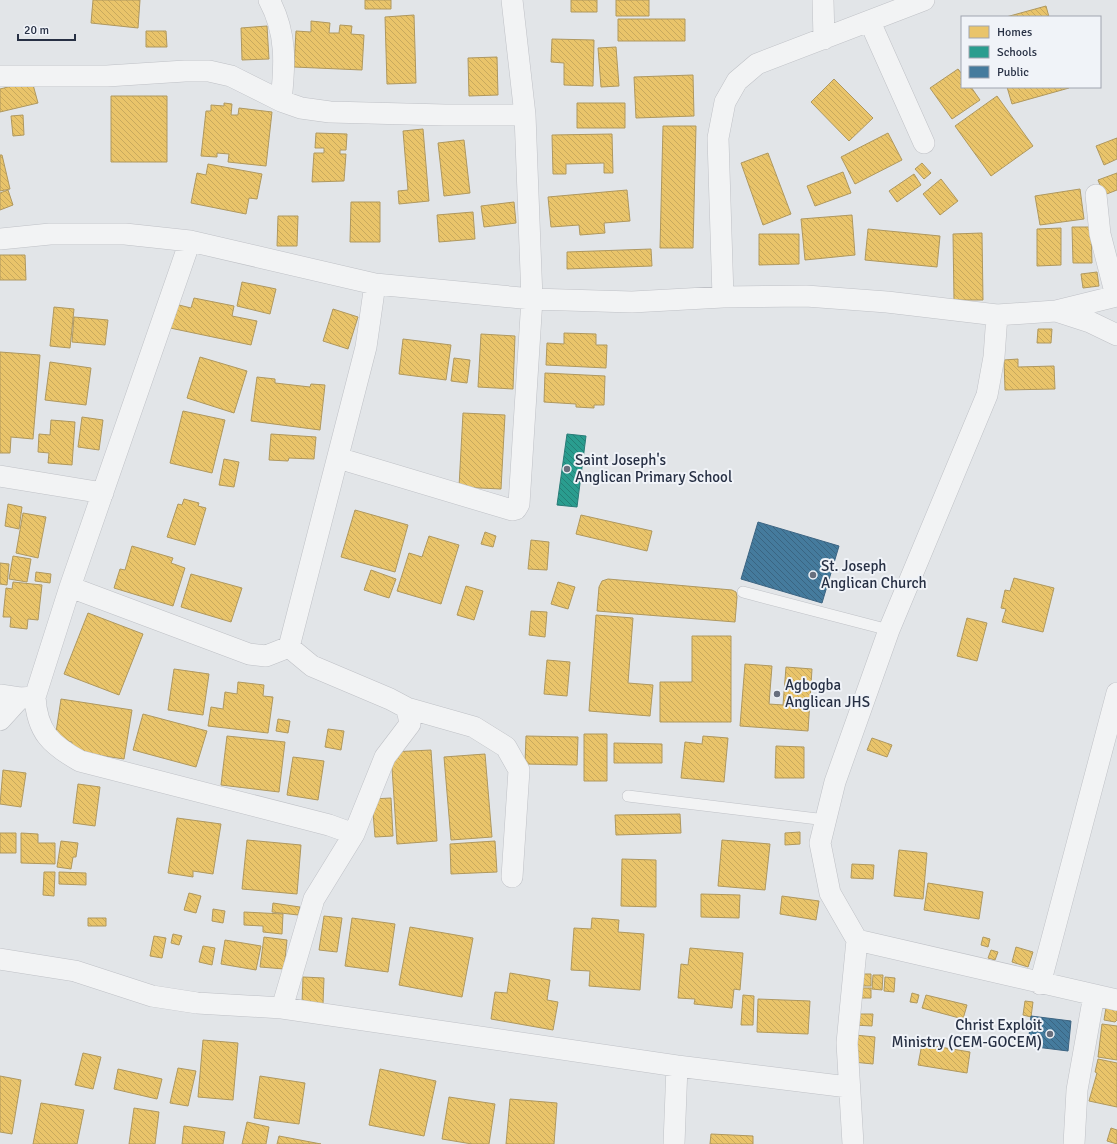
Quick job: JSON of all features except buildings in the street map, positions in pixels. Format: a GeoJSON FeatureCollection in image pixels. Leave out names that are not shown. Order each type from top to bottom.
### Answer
{"type":"FeatureCollection","features":[{"type":"Feature","properties":{"kind":"street"},"geometry":{"type":"LineString","coordinates":[[269,0],[282,28],[285,68],[281,101]]}},
{"type":"Feature","properties":{"kind":"street"},"geometry":{"type":"LineString","coordinates":[[338,458],[512,510],[516,509],[519,504],[532,299],[525,114],[512,0]]}},
{"type":"Feature","properties":{"kind":"street"},"geometry":{"type":"LineString","coordinates":[[824,0],[824,39]]}},
{"type":"Feature","properties":{"kind":"street"},"geometry":{"type":"LineString","coordinates":[[723,297],[718,138],[725,102],[737,80],[757,64],[870,22],[924,0]]}},
{"type":"Feature","properties":{"kind":"street"},"geometry":{"type":"LineString","coordinates":[[870,22],[924,143]]}},
{"type":"Feature","properties":{"kind":"street"},"geometry":{"type":"LineString","coordinates":[[0,76],[107,76],[209,71],[231,76],[281,101],[301,108],[330,112],[445,115],[525,114]]}},
{"type":"Feature","properties":{"kind":"street"},"geometry":{"type":"LineString","coordinates":[[0,239],[50,234],[125,234],[190,241],[375,284],[532,299],[632,302],[723,297],[828,298],[887,302],[997,315],[1056,311],[1116,296],[1100,234],[1096,195]]}},
{"type":"Feature","properties":{"kind":"street"},"geometry":{"type":"LineString","coordinates":[[0,720],[18,696],[70,587],[190,241]]}},
{"type":"Feature","properties":{"kind":"street"},"geometry":{"type":"LineString","coordinates":[[288,647],[366,347],[375,284]]}},
{"type":"Feature","properties":{"kind":"street"},"geometry":{"type":"LineString","coordinates":[[1056,311],[1090,322],[1117,335]]}},
{"type":"Feature","properties":{"kind":"street"},"geometry":{"type":"LineString","coordinates":[[853,1144],[848,1086],[847,1043],[856,940],[830,893],[820,843],[835,782],[889,630],[987,395],[994,357],[997,315]]}},
{"type":"Feature","properties":{"kind":"street"},"geometry":{"type":"LineString","coordinates":[[0,476],[103,493]]}},
{"type":"Feature","properties":{"kind":"street"},"geometry":{"type":"LineString","coordinates":[[70,587],[249,654],[266,656],[288,647]]}},
{"type":"Feature","properties":{"kind":"street"},"geometry":{"type":"LineString","coordinates":[[288,647],[312,666],[390,699],[407,708],[474,728],[506,747],[519,770],[512,877]]}},
{"type":"Feature","properties":{"kind":"street"},"geometry":{"type":"LineString","coordinates":[[1040,984],[1117,693]]}},
{"type":"Feature","properties":{"kind":"street"},"geometry":{"type":"LineString","coordinates":[[18,696],[36,715],[44,732],[61,750],[80,760],[329,825],[354,834]]}},
{"type":"Feature","properties":{"kind":"street"},"geometry":{"type":"LineString","coordinates":[[282,1008],[314,899],[354,834],[385,757],[410,724],[407,708]]}},
{"type":"Feature","properties":{"kind":"street"},"geometry":{"type":"LineString","coordinates":[[856,940],[1040,984],[1117,1000]]}},
{"type":"Feature","properties":{"kind":"street"},"geometry":{"type":"LineString","coordinates":[[0,959],[75,971],[152,996],[197,1004],[282,1008],[678,1066],[848,1086]]}},
{"type":"Feature","properties":{"kind":"street"},"geometry":{"type":"LineString","coordinates":[[1074,1144],[1077,1090],[1094,995]]}},
{"type":"Feature","properties":{"kind":"street"},"geometry":{"type":"LineString","coordinates":[[674,1144],[678,1066]]}},
{"type":"Feature","properties":{"kind":"lane"},"geometry":{"type":"LineString","coordinates":[[743,592],[889,630]]}},
{"type":"Feature","properties":{"kind":"lane"},"geometry":{"type":"LineString","coordinates":[[628,796],[826,820]]}},
{"type":"Feature","properties":{"kind":"place","name":"Saint Joseph's Anglican Primary School"},"geometry":{"type":"Point","coordinates":[567,469]}},
{"type":"Feature","properties":{"kind":"place","name":"St. Joseph Anglican Church"},"geometry":{"type":"Point","coordinates":[813,575]}},
{"type":"Feature","properties":{"kind":"place","name":"Agbogba Anglican JHS"},"geometry":{"type":"Point","coordinates":[777,694]}},
{"type":"Feature","properties":{"kind":"place","name":"Christ Exploit Ministry (CEM-GOCEM)"},"geometry":{"type":"Point","coordinates":[1050,1034]}}]}
